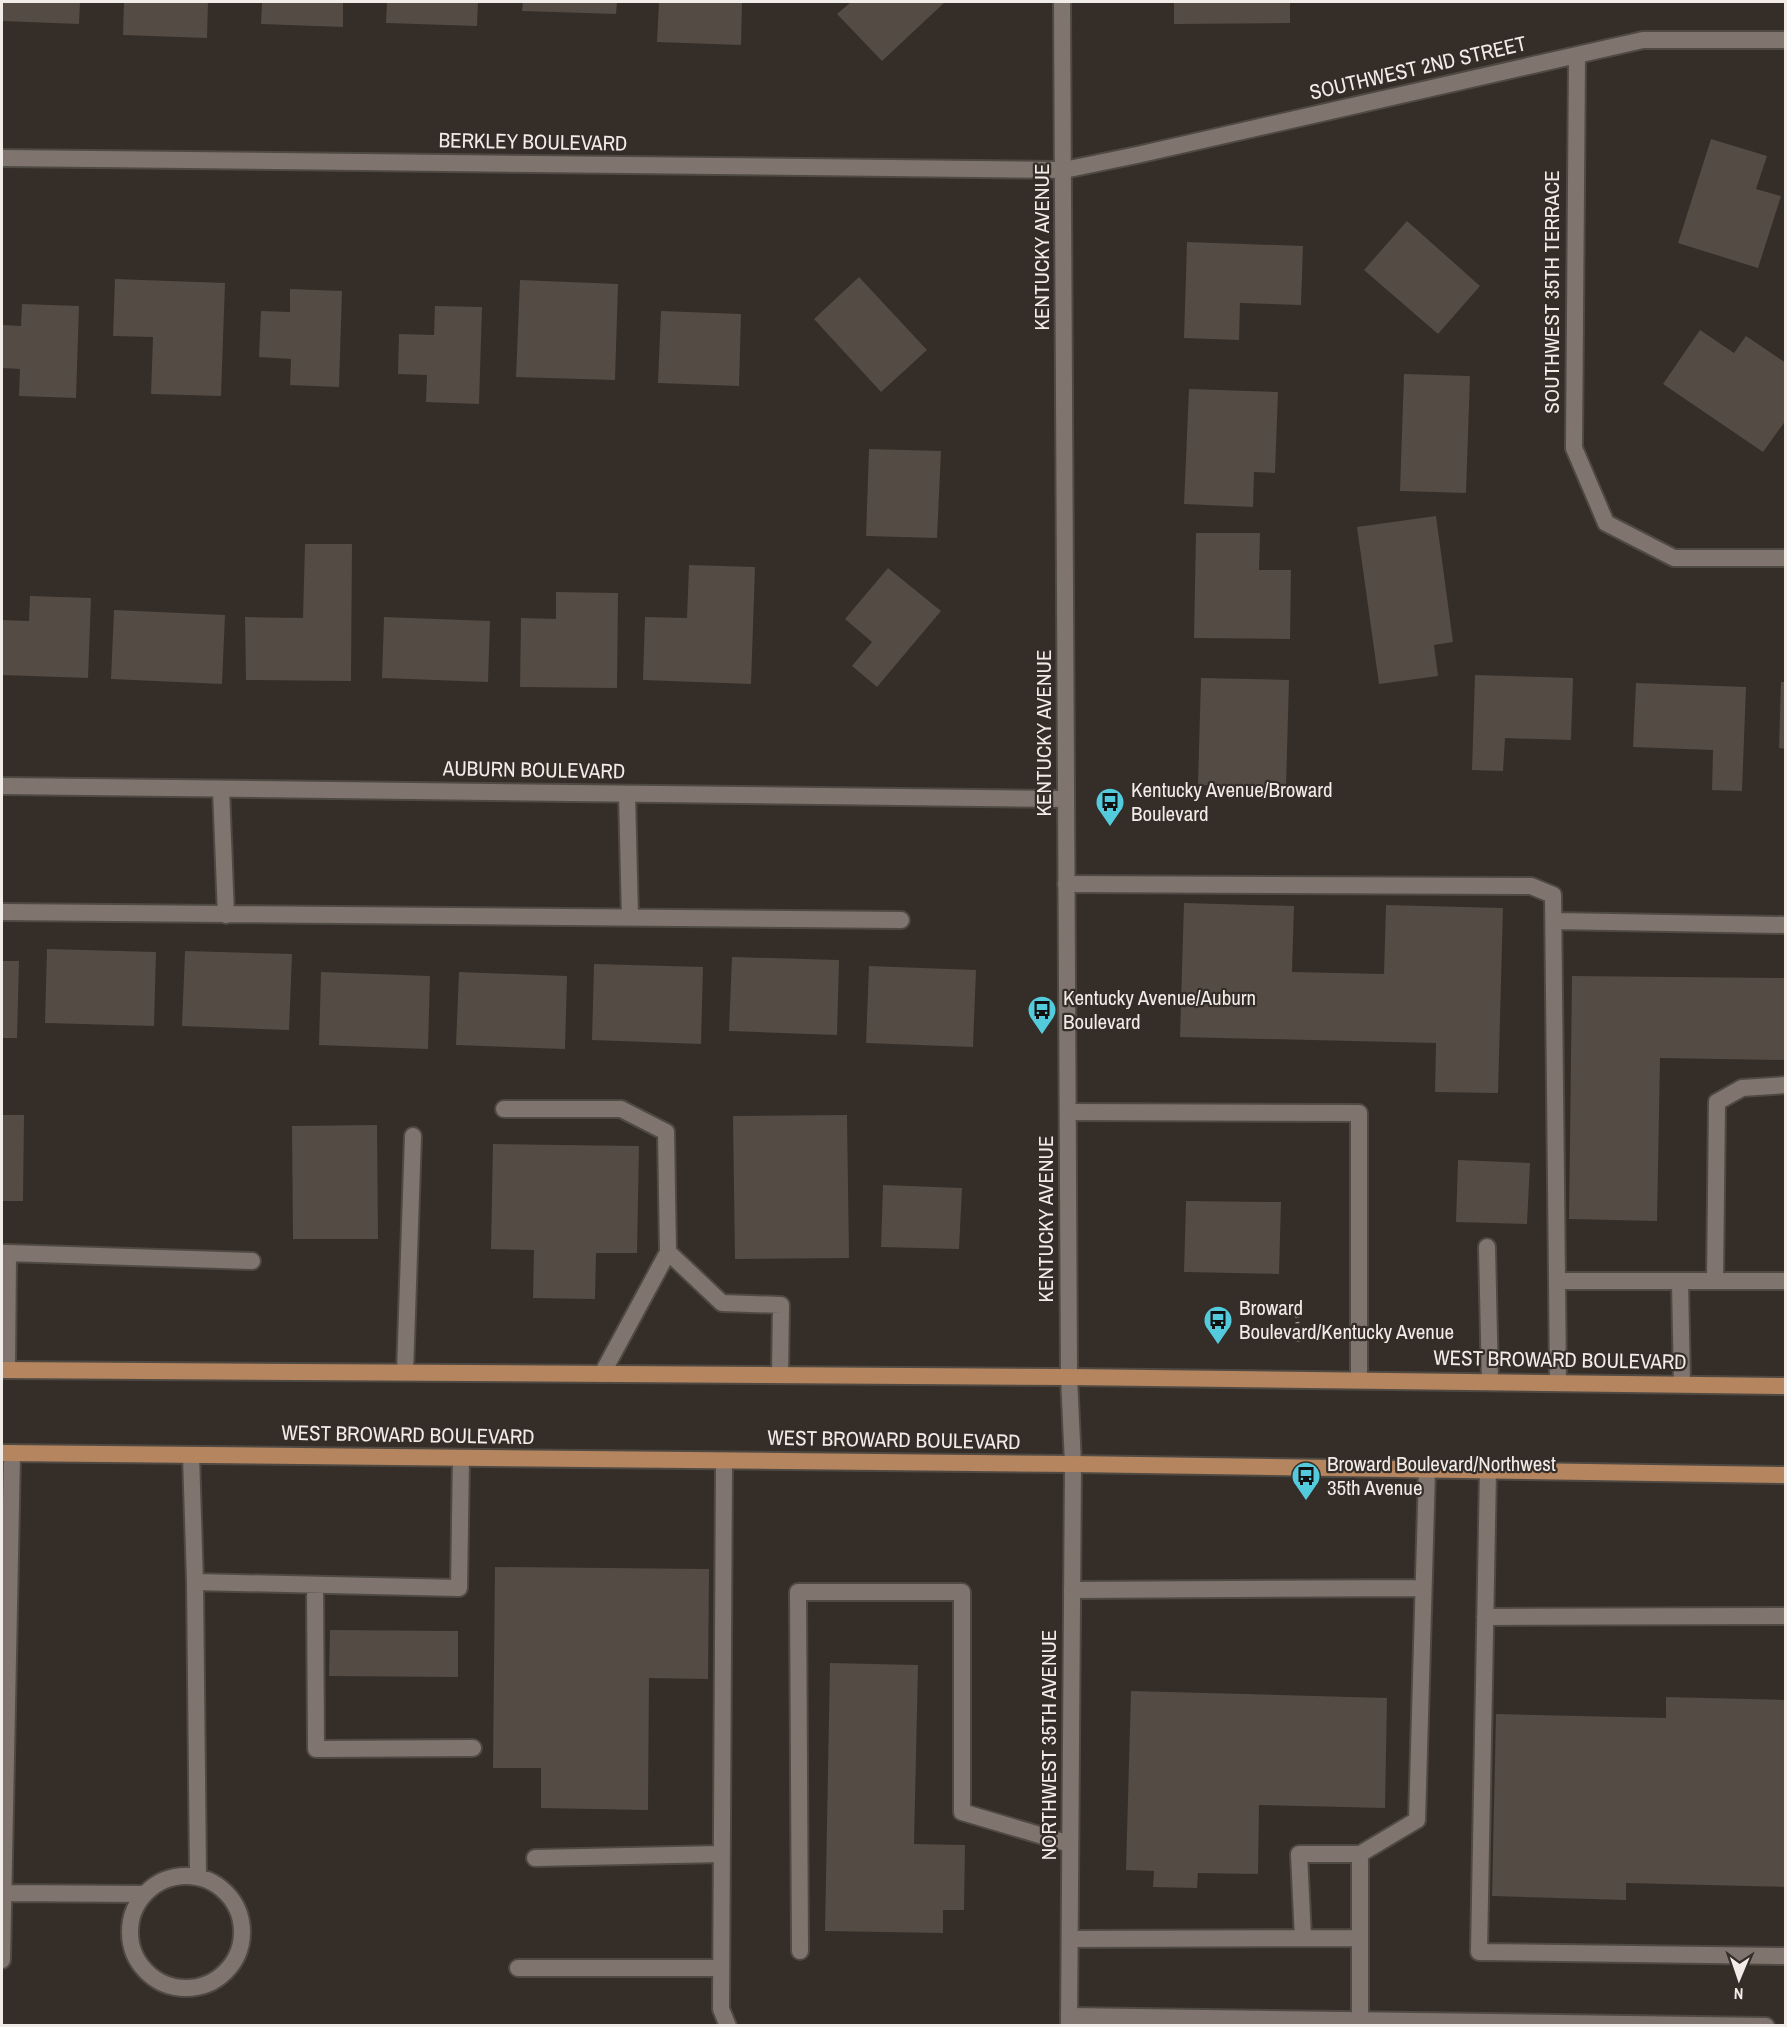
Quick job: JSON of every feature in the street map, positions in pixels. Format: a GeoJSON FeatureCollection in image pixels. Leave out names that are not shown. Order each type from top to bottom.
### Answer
{"type":"FeatureCollection","features":[{"type":"Feature","properties":{"kind":"main road","name":"WEST BROWARD BOULEVARD"},"geometry":{"type":"LineString","coordinates":[[4,1370],[1069,1377],[1785,1386]]}},
{"type":"Feature","properties":{"kind":"main road","name":"WEST BROWARD BOULEVARD"},"geometry":{"type":"LineString","coordinates":[[7,1453],[1073,1464],[1785,1475]]}},
{"type":"Feature","properties":{"kind":"street","name":"KENTUCKY AVENUE"},"geometry":{"type":"LineString","coordinates":[[1062,2],[1069,1377],[1073,1464]]}},
{"type":"Feature","properties":{"kind":"street","name":"SOUTHWEST 2ND STREET"},"geometry":{"type":"LineString","coordinates":[[1064,170],[1643,40],[1785,40]]}},
{"type":"Feature","properties":{"kind":"street","name":"SOUTHWEST 35TH TERRACE"},"geometry":{"type":"LineString","coordinates":[[1577,55],[1574,448],[1606,523],[1674,558],[1785,558]]}},
{"type":"Feature","properties":{"kind":"street","name":"BERKLEY BOULEVARD"},"geometry":{"type":"LineString","coordinates":[[2,158],[1064,170]]}},
{"type":"Feature","properties":{"kind":"street","name":"AUBURN BOULEVARD"},"geometry":{"type":"LineString","coordinates":[[2,786],[1066,799]]}},
{"type":"Feature","properties":{"kind":"street"},"geometry":{"type":"LineString","coordinates":[[220,789],[226,915]]}},
{"type":"Feature","properties":{"kind":"street"},"geometry":{"type":"LineString","coordinates":[[627,794],[630,918]]}},
{"type":"Feature","properties":{"kind":"street"},"geometry":{"type":"LineString","coordinates":[[1066,884],[1531,886],[1553,895],[1557,1383]]}},
{"type":"Feature","properties":{"kind":"street"},"geometry":{"type":"LineString","coordinates":[[2,912],[901,920]]}},
{"type":"Feature","properties":{"kind":"street"},"geometry":{"type":"LineString","coordinates":[[1554,921],[1785,925]]}},
{"type":"Feature","properties":{"kind":"street"},"geometry":{"type":"LineString","coordinates":[[1714,1281],[1717,1102],[1742,1088],[1785,1085]]}},
{"type":"Feature","properties":{"kind":"street"},"geometry":{"type":"LineString","coordinates":[[504,1109],[621,1109],[666,1132],[668,1252],[602,1374]]}},
{"type":"Feature","properties":{"kind":"street"},"geometry":{"type":"LineString","coordinates":[[1068,1112],[1359,1113],[1359,1380]]}},
{"type":"Feature","properties":{"kind":"street"},"geometry":{"type":"LineString","coordinates":[[405,1372],[413,1136]]}},
{"type":"Feature","properties":{"kind":"street"},"geometry":{"type":"LineString","coordinates":[[1487,1247],[1490,1382]]}},
{"type":"Feature","properties":{"kind":"street"},"geometry":{"type":"LineString","coordinates":[[668,1252],[722,1303],[781,1305],[780,1375]]}},
{"type":"Feature","properties":{"kind":"street"},"geometry":{"type":"LineString","coordinates":[[4,1370],[5,1253],[252,1261]]}},
{"type":"Feature","properties":{"kind":"street"},"geometry":{"type":"LineString","coordinates":[[1557,1281],[1785,1281]]}},
{"type":"Feature","properties":{"kind":"street"},"geometry":{"type":"LineString","coordinates":[[1680,1281],[1682,1384]]}},
{"type":"Feature","properties":{"kind":"street"},"geometry":{"type":"LineString","coordinates":[[2,1960],[7,1453]]}},
{"type":"Feature","properties":{"kind":"street"},"geometry":{"type":"LineString","coordinates":[[191,1455],[195,1582],[198,1876]]}},
{"type":"Feature","properties":{"kind":"street"},"geometry":{"type":"LineString","coordinates":[[195,1582],[459,1588],[461,1458]]}},
{"type":"Feature","properties":{"kind":"street"},"geometry":{"type":"LineString","coordinates":[[724,1461],[721,2009],[728,2025]]}},
{"type":"Feature","properties":{"kind":"street","name":"NORTHWEST 35TH AVENUE"},"geometry":{"type":"LineString","coordinates":[[1069,2020],[1073,1464]]}},
{"type":"Feature","properties":{"kind":"street"},"geometry":{"type":"LineString","coordinates":[[1303,1938],[1299,1854],[1360,1854],[1417,1820],[1427,1470]]}},
{"type":"Feature","properties":{"kind":"street"},"geometry":{"type":"LineString","coordinates":[[1488,1471],[1479,1952],[1785,1956]]}},
{"type":"Feature","properties":{"kind":"street"},"geometry":{"type":"LineString","coordinates":[[315,1585],[316,1749],[473,1748]]}},
{"type":"Feature","properties":{"kind":"street"},"geometry":{"type":"LineString","coordinates":[[1072,1590],[1423,1588]]}},
{"type":"Feature","properties":{"kind":"street"},"geometry":{"type":"LineString","coordinates":[[800,1951],[798,1592],[962,1592],[962,1812],[1070,1844]]}},
{"type":"Feature","properties":{"kind":"street"},"geometry":{"type":"LineString","coordinates":[[1485,1617],[1785,1616]]}},
{"type":"Feature","properties":{"kind":"street"},"geometry":{"type":"LineString","coordinates":[[535,1858],[722,1854]]}},
{"type":"Feature","properties":{"kind":"street"},"geometry":{"type":"LineString","coordinates":[[1360,1854],[1360,2021]]}},
{"type":"Feature","properties":{"kind":"street"},"geometry":{"type":"LineString","coordinates":[[198,1876],[225,1889],[241,1913],[243,1943],[230,1970],[205,1987],[175,1988],[148,1975],[132,1950],[130,1920],[143,1894],[168,1878],[198,1876]]}},
{"type":"Feature","properties":{"kind":"street"},"geometry":{"type":"LineString","coordinates":[[2,1893],[143,1894]]}},
{"type":"Feature","properties":{"kind":"street"},"geometry":{"type":"LineString","coordinates":[[1070,1939],[1360,1938]]}},
{"type":"Feature","properties":{"kind":"street"},"geometry":{"type":"LineString","coordinates":[[518,1968],[721,1968]]}},
{"type":"Feature","properties":{"kind":"street"},"geometry":{"type":"LineString","coordinates":[[1069,2020],[1766,2025]]}},
{"type":"Feature","properties":{"kind":"path"},"geometry":{"type":"LineString","coordinates":[[1297,1316],[1299,1345]]}},
{"type":"Feature","properties":{"kind":"building"},"geometry":{"type":"Polygon","coordinates":[[[2,2],[80,2],[79,24],[2,21],[2,2]]]}},
{"type":"Feature","properties":{"kind":"building"},"geometry":{"type":"Polygon","coordinates":[[[124,2],[208,2],[207,38],[123,35],[124,2]]]}},
{"type":"Feature","properties":{"kind":"building"},"geometry":{"type":"Polygon","coordinates":[[[262,2],[343,2],[343,27],[261,24],[262,2]]]}},
{"type":"Feature","properties":{"kind":"building"},"geometry":{"type":"Polygon","coordinates":[[[387,2],[478,2],[477,26],[386,23],[387,2]]]}},
{"type":"Feature","properties":{"kind":"building"},"geometry":{"type":"Polygon","coordinates":[[[523,2],[617,2],[616,14],[522,11],[523,2]]]}},
{"type":"Feature","properties":{"kind":"building"},"geometry":{"type":"Polygon","coordinates":[[[659,2],[742,2],[741,45],[657,42],[659,2]]]}},
{"type":"Feature","properties":{"kind":"building"},"geometry":{"type":"Polygon","coordinates":[[[851,2],[945,2],[882,61],[837,14],[851,2]]]}},
{"type":"Feature","properties":{"kind":"building"},"geometry":{"type":"Polygon","coordinates":[[[1174,2],[1290,2],[1290,23],[1174,24],[1174,2]]]}},
{"type":"Feature","properties":{"kind":"building"},"geometry":{"type":"Polygon","coordinates":[[[1711,139],[1767,156],[1756,189],[1781,196],[1758,268],[1678,243],[1711,139]]]}},
{"type":"Feature","properties":{"kind":"building"},"geometry":{"type":"Polygon","coordinates":[[[1407,221],[1480,286],[1438,334],[1364,270],[1407,221]]]}},
{"type":"Feature","properties":{"kind":"building"},"geometry":{"type":"Polygon","coordinates":[[[1187,242],[1303,246],[1301,305],[1240,303],[1239,340],[1184,338],[1187,242]]]}},
{"type":"Feature","properties":{"kind":"building"},"geometry":{"type":"Polygon","coordinates":[[[859,277],[927,350],[881,392],[814,319],[859,277]]]}},
{"type":"Feature","properties":{"kind":"building"},"geometry":{"type":"Polygon","coordinates":[[[115,279],[225,283],[221,396],[151,394],[153,337],[113,336],[115,279]]]}},
{"type":"Feature","properties":{"kind":"building"},"geometry":{"type":"Polygon","coordinates":[[[520,280],[618,284],[615,380],[516,377],[520,280]]]}},
{"type":"Feature","properties":{"kind":"building"},"geometry":{"type":"Polygon","coordinates":[[[290,289],[342,291],[339,387],[290,385],[291,359],[259,357],[261,311],[290,312],[290,289]]]}},
{"type":"Feature","properties":{"kind":"building"},"geometry":{"type":"Polygon","coordinates":[[[22,304],[79,306],[76,398],[19,396],[20,369],[2,368],[2,325],[21,326],[22,304]]]}},
{"type":"Feature","properties":{"kind":"building"},"geometry":{"type":"Polygon","coordinates":[[[435,306],[482,307],[479,404],[426,402],[427,375],[398,374],[399,334],[434,335],[435,306]]]}},
{"type":"Feature","properties":{"kind":"building"},"geometry":{"type":"Polygon","coordinates":[[[661,311],[741,314],[739,386],[658,383],[661,311]]]}},
{"type":"Feature","properties":{"kind":"building"},"geometry":{"type":"Polygon","coordinates":[[[1700,330],[1734,353],[1746,336],[1786,363],[1786,420],[1763,452],[1663,384],[1700,330]]]}},
{"type":"Feature","properties":{"kind":"building"},"geometry":{"type":"Polygon","coordinates":[[[1404,374],[1470,376],[1466,493],[1400,491],[1404,374]]]}},
{"type":"Feature","properties":{"kind":"building"},"geometry":{"type":"Polygon","coordinates":[[[1189,389],[1278,392],[1275,473],[1254,472],[1253,507],[1184,504],[1189,389]]]}},
{"type":"Feature","properties":{"kind":"building"},"geometry":{"type":"Polygon","coordinates":[[[869,449],[941,451],[937,538],[866,536],[869,449]]]}},
{"type":"Feature","properties":{"kind":"building"},"geometry":{"type":"Polygon","coordinates":[[[1436,516],[1453,642],[1434,645],[1438,676],[1379,684],[1357,527],[1436,516]]]}},
{"type":"Feature","properties":{"kind":"building"},"geometry":{"type":"Polygon","coordinates":[[[1196,533],[1260,533],[1259,570],[1291,570],[1290,639],[1194,638],[1196,533]]]}},
{"type":"Feature","properties":{"kind":"building"},"geometry":{"type":"Polygon","coordinates":[[[305,544],[352,544],[351,681],[246,680],[245,617],[303,618],[305,544]]]}},
{"type":"Feature","properties":{"kind":"building"},"geometry":{"type":"Polygon","coordinates":[[[689,565],[755,567],[751,684],[643,680],[645,617],[687,618],[689,565]]]}},
{"type":"Feature","properties":{"kind":"building"},"geometry":{"type":"Polygon","coordinates":[[[888,568],[941,611],[877,687],[852,666],[872,642],[845,619],[888,568]]]}},
{"type":"Feature","properties":{"kind":"building"},"geometry":{"type":"Polygon","coordinates":[[[556,592],[618,593],[617,688],[520,687],[521,618],[556,619],[556,592]]]}},
{"type":"Feature","properties":{"kind":"building"},"geometry":{"type":"Polygon","coordinates":[[[30,596],[91,598],[88,678],[2,675],[2,620],[29,621],[30,596]]]}},
{"type":"Feature","properties":{"kind":"building"},"geometry":{"type":"Polygon","coordinates":[[[114,610],[225,615],[222,684],[111,679],[114,610]]]}},
{"type":"Feature","properties":{"kind":"building"},"geometry":{"type":"Polygon","coordinates":[[[384,617],[490,621],[488,682],[382,678],[384,617]]]}},
{"type":"Feature","properties":{"kind":"building"},"geometry":{"type":"Polygon","coordinates":[[[1475,675],[1573,678],[1571,740],[1505,738],[1503,771],[1472,770],[1475,675]]]}},
{"type":"Feature","properties":{"kind":"building"},"geometry":{"type":"Polygon","coordinates":[[[1201,678],[1289,680],[1286,787],[1198,785],[1201,678]]]}},
{"type":"Feature","properties":{"kind":"building"},"geometry":{"type":"Polygon","coordinates":[[[1781,682],[1786,682],[1786,749],[1779,748],[1781,682]]]}},
{"type":"Feature","properties":{"kind":"building"},"geometry":{"type":"Polygon","coordinates":[[[1636,683],[1746,687],[1742,791],[1712,790],[1713,750],[1633,747],[1636,683]]]}},
{"type":"Feature","properties":{"kind":"building"},"geometry":{"type":"Polygon","coordinates":[[[1184,903],[1294,906],[1292,972],[1384,974],[1386,905],[1503,908],[1498,1093],[1435,1092],[1436,1043],[1180,1037],[1184,903]]]}},
{"type":"Feature","properties":{"kind":"building"},"geometry":{"type":"Polygon","coordinates":[[[47,949],[156,952],[154,1026],[45,1023],[47,949]]]}},
{"type":"Feature","properties":{"kind":"building"},"geometry":{"type":"Polygon","coordinates":[[[185,951],[292,954],[289,1030],[182,1026],[185,951]]]}},
{"type":"Feature","properties":{"kind":"building"},"geometry":{"type":"Polygon","coordinates":[[[732,957],[839,960],[837,1035],[729,1031],[732,957]]]}},
{"type":"Feature","properties":{"kind":"building"},"geometry":{"type":"Polygon","coordinates":[[[2,961],[19,961],[17,1038],[2,1038],[2,961]]]}},
{"type":"Feature","properties":{"kind":"building"},"geometry":{"type":"Polygon","coordinates":[[[594,964],[703,967],[701,1044],[592,1040],[594,964]]]}},
{"type":"Feature","properties":{"kind":"building"},"geometry":{"type":"Polygon","coordinates":[[[869,966],[976,970],[973,1047],[866,1043],[869,966]]]}},
{"type":"Feature","properties":{"kind":"building"},"geometry":{"type":"Polygon","coordinates":[[[321,972],[430,976],[428,1049],[319,1045],[321,972]]]}},
{"type":"Feature","properties":{"kind":"building"},"geometry":{"type":"Polygon","coordinates":[[[459,972],[567,976],[565,1049],[456,1045],[459,972]]]}},
{"type":"Feature","properties":{"kind":"building"},"geometry":{"type":"Polygon","coordinates":[[[1572,976],[1786,978],[1786,1060],[1660,1058],[1657,1221],[1569,1219],[1572,976]]]}},
{"type":"Feature","properties":{"kind":"building"},"geometry":{"type":"Polygon","coordinates":[[[2,1115],[24,1115],[23,1201],[2,1201],[2,1115]]]}},
{"type":"Feature","properties":{"kind":"building"},"geometry":{"type":"Polygon","coordinates":[[[847,1115],[849,1258],[735,1259],[733,1116],[847,1115]]]}},
{"type":"Feature","properties":{"kind":"building"},"geometry":{"type":"Polygon","coordinates":[[[377,1125],[378,1239],[293,1239],[292,1126],[377,1125]]]}},
{"type":"Feature","properties":{"kind":"building"},"geometry":{"type":"Polygon","coordinates":[[[493,1144],[639,1146],[637,1253],[596,1253],[595,1299],[533,1298],[534,1250],[491,1249],[493,1144]]]}},
{"type":"Feature","properties":{"kind":"building"},"geometry":{"type":"Polygon","coordinates":[[[1458,1160],[1530,1163],[1527,1224],[1456,1222],[1458,1160]]]}},
{"type":"Feature","properties":{"kind":"building"},"geometry":{"type":"Polygon","coordinates":[[[883,1185],[962,1188],[959,1249],[881,1247],[883,1185]]]}},
{"type":"Feature","properties":{"kind":"building"},"geometry":{"type":"Polygon","coordinates":[[[1186,1201],[1281,1202],[1279,1274],[1184,1272],[1186,1201]]]}},
{"type":"Feature","properties":{"kind":"building"},"geometry":{"type":"Polygon","coordinates":[[[495,1567],[709,1569],[708,1679],[649,1678],[648,1810],[541,1808],[541,1768],[493,1768],[495,1567]]]}},
{"type":"Feature","properties":{"kind":"building"},"geometry":{"type":"Polygon","coordinates":[[[330,1630],[458,1631],[458,1677],[329,1676],[330,1630]]]}},
{"type":"Feature","properties":{"kind":"building"},"geometry":{"type":"Polygon","coordinates":[[[830,1663],[918,1665],[914,1844],[965,1845],[964,1910],[943,1910],[943,1933],[825,1931],[830,1663]]]}},
{"type":"Feature","properties":{"kind":"building"},"geometry":{"type":"Polygon","coordinates":[[[1131,1691],[1387,1698],[1385,1808],[1259,1805],[1258,1874],[1198,1873],[1197,1888],[1153,1887],[1154,1871],[1126,1870],[1131,1691]]]}},
{"type":"Feature","properties":{"kind":"building"},"geometry":{"type":"Polygon","coordinates":[[[1666,1697],[1786,1700],[1786,1887],[1626,1883],[1626,1900],[1492,1896],[1496,1714],[1666,1718],[1666,1697]]]}},
{"type":"Feature","properties":{"kind":"place","name":"Kentucky Avenue/Broward Boulevard"},"geometry":{"type":"Point","coordinates":[1110,828]}},
{"type":"Feature","properties":{"kind":"place","name":"Kentucky Avenue/Auburn Boulevard"},"geometry":{"type":"Point","coordinates":[1042,1036]}},
{"type":"Feature","properties":{"kind":"place","name":"Broward Boulevard/Kentucky Avenue"},"geometry":{"type":"Point","coordinates":[1218,1346]}},
{"type":"Feature","properties":{"kind":"place","name":"Broward Boulevard/Northwest 35th Avenue"},"geometry":{"type":"Point","coordinates":[1306,1502]}}]}
